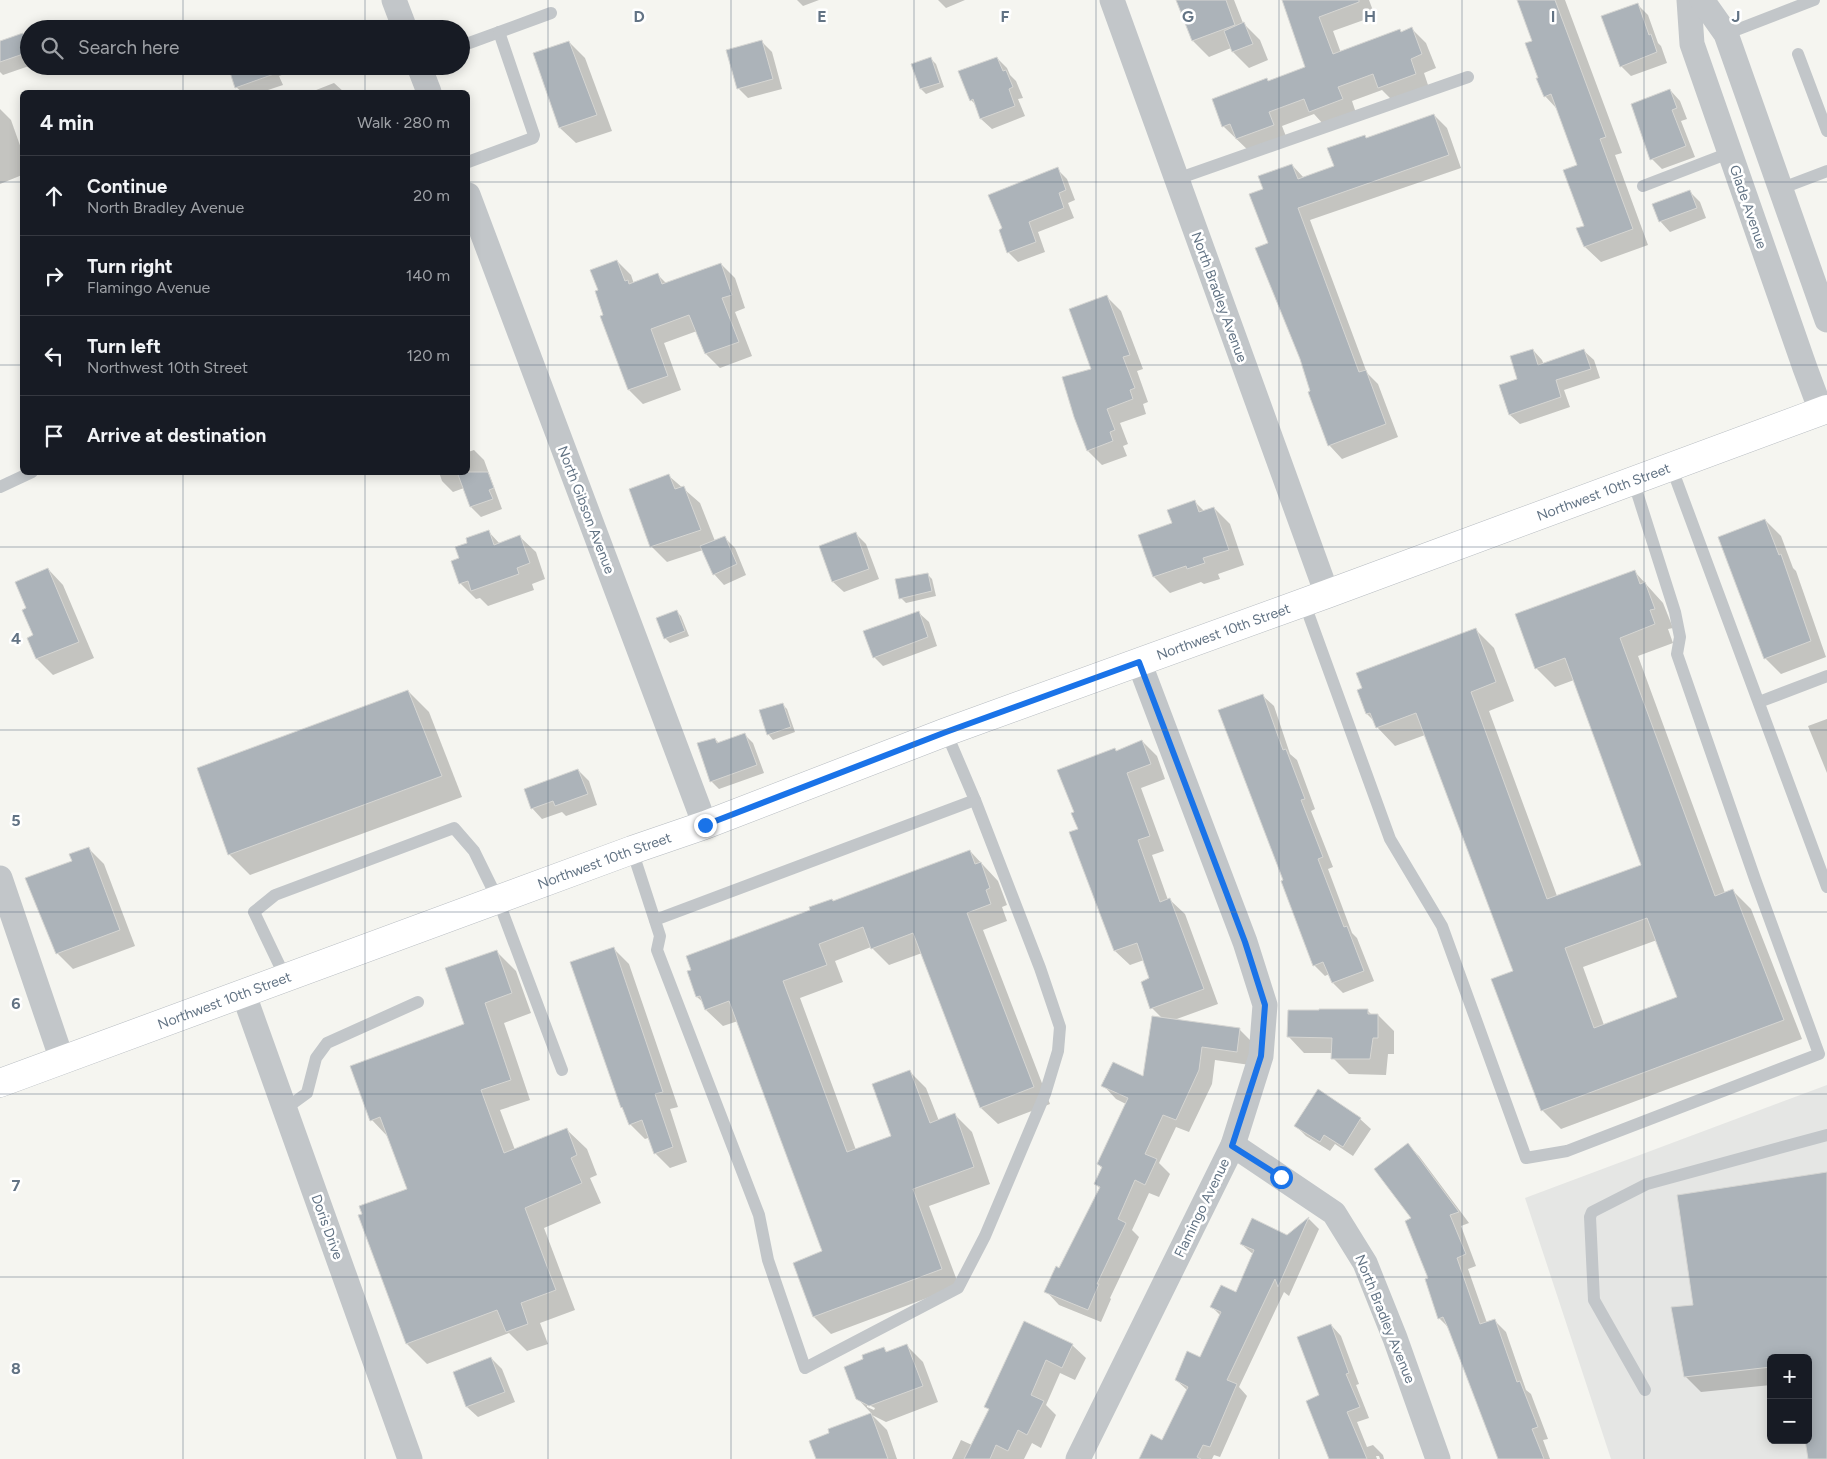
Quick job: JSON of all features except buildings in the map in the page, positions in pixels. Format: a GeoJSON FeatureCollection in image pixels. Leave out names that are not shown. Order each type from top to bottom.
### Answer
{"type":"FeatureCollection","features":[{"type":"Feature","properties":{"kind":"main road","name":"Northwest 10th Street"},"geometry":{"type":"LineString","coordinates":[[0,1083],[632,850],[705,825],[946,732],[1316,598],[1824,410]]}},
{"type":"Feature","properties":{"kind":"street"},"geometry":{"type":"LineString","coordinates":[[394,0],[401,20]]}},
{"type":"Feature","properties":{"kind":"street","name":"North Bradley Avenue"},"geometry":{"type":"LineString","coordinates":[[1112,0],[1177,179],[1316,598]]}},
{"type":"Feature","properties":{"kind":"street","name":"Glade Avenue"},"geometry":{"type":"LineString","coordinates":[[1689,0],[1692,44],[1804,368],[1824,410]]}},
{"type":"Feature","properties":{"kind":"street"},"geometry":{"type":"LineString","coordinates":[[1702,0],[1726,34],[1827,320]]}},
{"type":"Feature","properties":{"kind":"street"},"geometry":{"type":"LineString","coordinates":[[1692,44],[1726,34]]}},
{"type":"Feature","properties":{"kind":"street"},"geometry":{"type":"LineString","coordinates":[[422,75],[428,90]]}},
{"type":"Feature","properties":{"kind":"street"},"geometry":{"type":"LineString","coordinates":[[1746,201],[1780,189]]}},
{"type":"Feature","properties":{"kind":"street","name":"North Gibson Avenue"},"geometry":{"type":"LineString","coordinates":[[470,201],[705,825]]}},
{"type":"Feature","properties":{"kind":"street","name":"Flamingo Avenue"},"geometry":{"type":"LineString","coordinates":[[1078,1459],[1232,1146],[1261,1056],[1265,1005],[1245,942],[1139,662]]}},
{"type":"Feature","properties":{"kind":"street"},"geometry":{"type":"LineString","coordinates":[[0,878],[62,1060]]}},
{"type":"Feature","properties":{"kind":"street","name":"Doris Drive"},"geometry":{"type":"LineString","coordinates":[[244,994],[410,1459]]}},
{"type":"Feature","properties":{"kind":"street","name":"North Bradley Avenue"},"geometry":{"type":"LineString","coordinates":[[1232,1146],[1334,1213],[1365,1263],[1395,1338],[1438,1459]]}},
{"type":"Feature","properties":{"kind":"lane"},"geometry":{"type":"LineString","coordinates":[[1726,34],[1814,0]]}},
{"type":"Feature","properties":{"kind":"lane"},"geometry":{"type":"LineString","coordinates":[[470,43],[551,13]]}},
{"type":"Feature","properties":{"kind":"lane"},"geometry":{"type":"LineString","coordinates":[[470,161],[533,138],[534,135],[500,32]]}},
{"type":"Feature","properties":{"kind":"lane"},"geometry":{"type":"LineString","coordinates":[[1798,54],[1827,131]]}},
{"type":"Feature","properties":{"kind":"lane"},"geometry":{"type":"LineString","coordinates":[[1177,179],[1468,77]]}},
{"type":"Feature","properties":{"kind":"lane"},"geometry":{"type":"LineString","coordinates":[[1643,186],[1729,152]]}},
{"type":"Feature","properties":{"kind":"lane"},"geometry":{"type":"LineString","coordinates":[[1780,189],[1827,171]]}},
{"type":"Feature","properties":{"kind":"lane"},"geometry":{"type":"LineString","coordinates":[[1671,466],[1827,887]]}},
{"type":"Feature","properties":{"kind":"lane"},"geometry":{"type":"LineString","coordinates":[[0,488],[26,475]]}},
{"type":"Feature","properties":{"kind":"lane"},"geometry":{"type":"LineString","coordinates":[[1316,598],[1390,839],[1442,926],[1526,1158],[1567,1151],[1819,1054],[1676,654],[1680,637],[1675,612],[1633,480]]}},
{"type":"Feature","properties":{"kind":"lane"},"geometry":{"type":"LineString","coordinates":[[1759,702],[1827,676]]}},
{"type":"Feature","properties":{"kind":"lane"},"geometry":{"type":"LineString","coordinates":[[632,850],[660,936],[657,950],[759,1215],[768,1260],[805,1368],[958,1288],[985,1236],[1045,1094],[1058,1051],[1060,1027],[1040,968],[975,800],[946,732]]}},
{"type":"Feature","properties":{"kind":"lane"},"geometry":{"type":"LineString","coordinates":[[655,920],[975,800]]}},
{"type":"Feature","properties":{"kind":"lane"},"geometry":{"type":"LineString","coordinates":[[286,979],[254,912],[275,895],[454,828],[474,852],[498,900],[562,1070]]}},
{"type":"Feature","properties":{"kind":"lane"},"geometry":{"type":"LineString","coordinates":[[285,1109],[307,1093],[316,1058],[327,1043],[418,1002]]}},
{"type":"Feature","properties":{"kind":"lane"},"geometry":{"type":"LineString","coordinates":[[1645,1390],[1594,1300],[1590,1217],[1592,1212],[1647,1184],[1827,1135]]}},
{"type":"Feature","properties":{"kind":"shaded area"},"geometry":{"type":"Polygon","coordinates":[[[1827,1085],[1827,1459],[1611,1459],[1525,1198],[1827,1085]]]}},
{"type":"Feature","properties":{"kind":"route"},"geometry":{"type":"LineString","coordinates":[[705,825],[946,732],[1139,662],[1245,942],[1265,1005],[1261,1056],[1232,1146],[1281,1177]]}}]}
